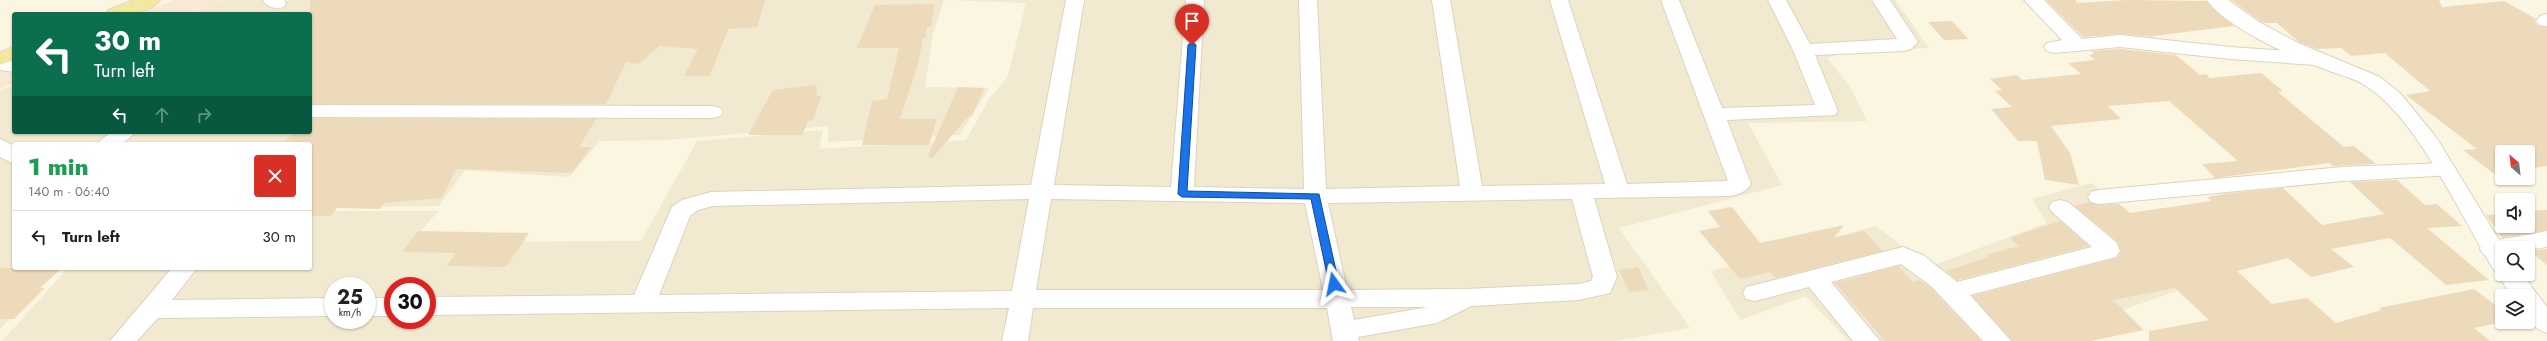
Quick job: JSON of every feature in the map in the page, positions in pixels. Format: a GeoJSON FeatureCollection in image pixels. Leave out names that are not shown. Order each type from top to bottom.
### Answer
{"type":"FeatureCollection","features":[{"type":"Feature","properties":{"kind":"main road"},"geometry":{"type":"LineString","coordinates":[[120,12],[151,0]]}},
{"type":"Feature","properties":{"kind":"main road"},"geometry":{"type":"LineString","coordinates":[[0,59],[12,54]]}},
{"type":"Feature","properties":{"kind":"street"},"geometry":{"type":"LineString","coordinates":[[1015,341],[1075,0]]}},
{"type":"Feature","properties":{"kind":"street"},"geometry":{"type":"LineString","coordinates":[[1182,194],[1194,0]]}},
{"type":"Feature","properties":{"kind":"street"},"geometry":{"type":"LineString","coordinates":[[1308,0],[1315,196],[1346,336],[1437,314],[1466,298]]}},
{"type":"Feature","properties":{"kind":"street"},"geometry":{"type":"LineString","coordinates":[[1441,0],[1472,194]]}},
{"type":"Feature","properties":{"kind":"street"},"geometry":{"type":"LineString","coordinates":[[1559,0],[1618,191]]}},
{"type":"Feature","properties":{"kind":"street"},"geometry":{"type":"LineString","coordinates":[[643,304],[680,212],[690,205],[711,199],[1042,192],[1315,196],[1730,189],[1740,184],[1670,0]]}},
{"type":"Feature","properties":{"kind":"street"},"geometry":{"type":"LineString","coordinates":[[1714,114],[1828,111],[1803,50],[1777,0]]}},
{"type":"Feature","properties":{"kind":"street"},"geometry":{"type":"LineString","coordinates":[[1803,50],[1904,45],[1908,42],[1881,0]]}},
{"type":"Feature","properties":{"kind":"street"},"geometry":{"type":"LineString","coordinates":[[2033,0],[2076,44]]}},
{"type":"Feature","properties":{"kind":"street"},"geometry":{"type":"LineString","coordinates":[[2216,0],[2253,29],[2315,59],[2373,81],[2383,89],[2397,102],[2436,155],[2495,253]]}},
{"type":"Feature","properties":{"kind":"street"},"geometry":{"type":"LineString","coordinates":[[2054,47],[2120,41],[2230,53],[2315,59]]}},
{"type":"Feature","properties":{"kind":"street"},"geometry":{"type":"LineString","coordinates":[[0,64],[12,66]]}},
{"type":"Feature","properties":{"kind":"street"},"geometry":{"type":"LineString","coordinates":[[312,112],[713,112]]}},
{"type":"Feature","properties":{"kind":"street"},"geometry":{"type":"LineString","coordinates":[[110,142],[122,134]]}},
{"type":"Feature","properties":{"kind":"street"},"geometry":{"type":"LineString","coordinates":[[0,146],[12,155]]}},
{"type":"Feature","properties":{"kind":"street"},"geometry":{"type":"LineString","coordinates":[[2099,197],[2343,174],[2445,170]]}},
{"type":"Feature","properties":{"kind":"street"},"geometry":{"type":"LineString","coordinates":[[436,306],[1023,299],[1466,298],[1579,292],[1601,288],[1605,277],[1582,192]]}},
{"type":"Feature","properties":{"kind":"street"},"geometry":{"type":"LineString","coordinates":[[1951,292],[2108,251],[2108,248],[2060,207]]}},
{"type":"Feature","properties":{"kind":"street"},"geometry":{"type":"LineString","coordinates":[[2535,243],[2547,239]]}},
{"type":"Feature","properties":{"kind":"street"},"geometry":{"type":"LineString","coordinates":[[1755,293],[1903,255],[1916,260],[1951,292],[1998,341]]}},
{"type":"Feature","properties":{"kind":"street"},"geometry":{"type":"LineString","coordinates":[[123,341],[183,270]]}},
{"type":"Feature","properties":{"kind":"street"},"geometry":{"type":"LineString","coordinates":[[1814,278],[1868,341]]}},
{"type":"Feature","properties":{"kind":"street"},"geometry":{"type":"LineString","coordinates":[[151,309],[324,307]]}},
{"type":"Feature","properties":{"kind":"street"},"geometry":{"type":"LineString","coordinates":[[2535,309],[2547,324]]}},
{"type":"Feature","properties":{"kind":"shaded area"},"geometry":{"type":"Polygon","coordinates":[[[174,0],[225,0],[192,12],[144,12],[174,0]]]}},
{"type":"Feature","properties":{"kind":"shaded area"},"geometry":{"type":"Polygon","coordinates":[[[227,0],[276,0],[281,4],[289,0],[944,0],[933,34],[925,87],[989,88],[960,135],[828,142],[828,126],[667,140],[600,141],[569,177],[465,170],[439,206],[312,207],[312,142],[12,142],[12,270],[55,270],[0,329],[0,91],[12,86],[12,134],[312,134],[312,12],[194,12],[227,0]]]}},
{"type":"Feature","properties":{"kind":"shaded area"},"geometry":{"type":"Polygon","coordinates":[[[949,0],[1895,0],[1929,48],[1846,52],[1827,58],[1850,87],[1867,121],[1748,123],[1782,185],[1619,228],[1690,328],[1614,341],[2,341],[66,270],[312,270],[312,211],[439,211],[410,242],[641,241],[697,141],[823,130],[819,149],[966,140],[989,99],[1008,76],[1026,3],[949,0]]]}},
{"type":"Feature","properties":{"kind":"shaded area"},"geometry":{"type":"Polygon","coordinates":[[[12,65],[12,84],[0,89],[0,70],[12,65]]]}},
{"type":"Feature","properties":{"kind":"shaded area"},"geometry":{"type":"Polygon","coordinates":[[[2092,183],[2201,282],[2061,332],[2069,341],[1848,341],[1806,296],[1740,320],[1711,271],[1876,226],[1929,267],[2047,223],[2032,199],[2092,183]]]}},
{"type":"Feature","properties":{"kind":"building"},"geometry":{"type":"Polygon","coordinates":[[[310,0],[765,0],[757,27],[728,29],[710,76],[684,76],[698,49],[659,46],[639,64],[626,62],[606,104],[312,104],[312,12],[310,12],[310,0]]]}},
{"type":"Feature","properties":{"kind":"building"},"geometry":{"type":"Polygon","coordinates":[[[2046,0],[2075,0],[2077,3],[2127,0],[2206,1],[2234,26],[2153,36],[2155,37],[2120,34],[2083,37],[2046,0]]]}},
{"type":"Feature","properties":{"kind":"building"},"geometry":{"type":"Polygon","coordinates":[[[2231,0],[2439,0],[2442,7],[2504,1],[2536,19],[2534,21],[2538,26],[2547,27],[2547,166],[2535,168],[2535,145],[2495,145],[2495,173],[2493,173],[2463,150],[2477,149],[2406,95],[2430,91],[2385,53],[2351,56],[2341,48],[2317,49],[2299,42],[2277,23],[2265,23],[2231,0]]]}},
{"type":"Feature","properties":{"kind":"building"},"geometry":{"type":"Polygon","coordinates":[[[935,4],[931,27],[927,27],[926,38],[923,38],[918,64],[900,119],[937,119],[929,145],[862,145],[872,101],[887,99],[899,48],[857,48],[875,5],[935,4]]]}},
{"type":"Feature","properties":{"kind":"building"},"geometry":{"type":"Polygon","coordinates":[[[1952,21],[1968,39],[1944,40],[1928,22],[1952,21]]]}},
{"type":"Feature","properties":{"kind":"building"},"geometry":{"type":"Polygon","coordinates":[[[2120,49],[2176,55],[2200,75],[2206,74],[2210,78],[2261,73],[2283,91],[2278,92],[2344,147],[2354,146],[2376,164],[2333,166],[2329,163],[2215,178],[2202,164],[2238,161],[2169,101],[2108,106],[2121,119],[2051,126],[2070,153],[2079,185],[2045,180],[2037,141],[2018,141],[1991,109],[2012,107],[1995,91],[2002,90],[1990,79],[2017,75],[2022,80],[2081,74],[2068,63],[2095,60],[2089,55],[2094,54],[2091,51],[2120,49]]]}},
{"type":"Feature","properties":{"kind":"building"},"geometry":{"type":"Polygon","coordinates":[[[816,85],[817,96],[821,97],[813,120],[808,121],[802,135],[748,135],[773,90],[816,85]]]}},
{"type":"Feature","properties":{"kind":"building"},"geometry":{"type":"Polygon","coordinates":[[[958,87],[984,88],[972,116],[969,116],[932,158],[928,156],[958,87]]]}},
{"type":"Feature","properties":{"kind":"building"},"geometry":{"type":"Polygon","coordinates":[[[312,118],[596,119],[579,147],[591,147],[572,173],[456,169],[442,198],[384,203],[380,209],[337,208],[331,216],[312,216],[312,142],[284,142],[292,134],[312,134],[312,118]]]}},
{"type":"Feature","properties":{"kind":"building"},"geometry":{"type":"Polygon","coordinates":[[[2397,180],[2425,205],[2437,204],[2462,226],[2427,228],[2489,280],[2446,285],[2390,238],[2331,249],[2354,267],[2311,277],[2288,258],[2237,271],[2272,304],[2307,298],[2336,323],[2382,310],[2379,308],[2474,289],[2495,305],[2495,324],[2474,328],[2490,341],[2149,341],[2149,331],[2209,320],[2175,288],[2113,300],[2144,330],[2091,341],[2012,341],[1973,296],[2117,258],[2121,250],[2117,241],[2075,206],[2089,202],[2099,205],[2119,204],[2130,213],[2211,201],[2207,197],[2230,193],[2283,188],[2322,225],[2384,214],[2350,182],[2397,180]]]}},
{"type":"Feature","properties":{"kind":"building"},"geometry":{"type":"Polygon","coordinates":[[[1732,207],[1760,243],[1844,225],[1834,238],[1864,231],[1883,251],[1776,278],[1770,272],[1740,279],[1699,231],[1720,227],[1708,211],[1732,207]]]}},
{"type":"Feature","properties":{"kind":"building"},"geometry":{"type":"Polygon","coordinates":[[[2547,210],[2547,230],[2535,232],[2535,211],[2547,210]]]}},
{"type":"Feature","properties":{"kind":"building"},"geometry":{"type":"Polygon","coordinates":[[[2495,214],[2495,228],[2486,215],[2495,214]]]}},
{"type":"Feature","properties":{"kind":"building"},"geometry":{"type":"Polygon","coordinates":[[[2060,221],[2089,246],[1957,280],[1946,271],[1989,257],[1986,255],[2019,246],[2010,238],[2060,221]]]}},
{"type":"Feature","properties":{"kind":"building"},"geometry":{"type":"Polygon","coordinates":[[[418,231],[529,233],[506,267],[447,266],[456,253],[402,252],[418,231]]]}},
{"type":"Feature","properties":{"kind":"building"},"geometry":{"type":"Polygon","coordinates":[[[2499,233],[2530,233],[2502,238],[2499,233]]]}},
{"type":"Feature","properties":{"kind":"building"},"geometry":{"type":"Polygon","coordinates":[[[2547,249],[2547,265],[2535,255],[2535,250],[2547,249]]]}},
{"type":"Feature","properties":{"kind":"building"},"geometry":{"type":"Polygon","coordinates":[[[1898,266],[1913,282],[1920,280],[1930,287],[1981,341],[1885,341],[1835,283],[1898,266]]]}},
{"type":"Feature","properties":{"kind":"building"},"geometry":{"type":"Polygon","coordinates":[[[1638,267],[1649,290],[1629,292],[1619,270],[1638,267]]]}},
{"type":"Feature","properties":{"kind":"building"},"geometry":{"type":"Polygon","coordinates":[[[0,268],[12,268],[12,270],[60,270],[40,288],[45,288],[14,319],[0,319],[0,268]]]}},
{"type":"Feature","properties":{"kind":"route"},"geometry":{"type":"LineString","coordinates":[[1192,45],[1182,194],[1315,196],[1334,284]]}}]}
